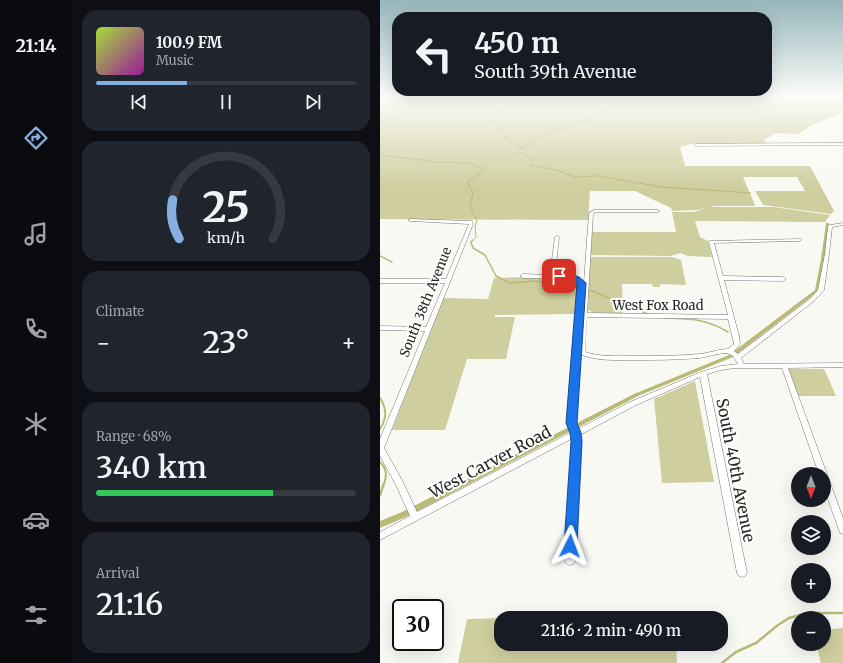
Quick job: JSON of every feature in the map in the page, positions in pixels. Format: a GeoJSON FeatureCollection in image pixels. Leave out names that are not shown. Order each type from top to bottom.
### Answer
{"type":"FeatureCollection","features":[{"type":"Feature","properties":{"kind":"street"},"geometry":{"type":"LineString","coordinates":[[696,145],[843,144]]}},
{"type":"Feature","properties":{"kind":"street"},"geometry":{"type":"LineString","coordinates":[[658,211],[592,212],[582,353],[591,357],[733,354],[812,300],[822,290],[830,226],[843,224]]}},
{"type":"Feature","properties":{"kind":"street","name":"South 38th Avenue"},"geometry":{"type":"LineString","coordinates":[[410,220],[460,221],[470,222],[471,224],[380,448],[414,513]]}},
{"type":"Feature","properties":{"kind":"street"},"geometry":{"type":"LineString","coordinates":[[552,276],[557,237]]}},
{"type":"Feature","properties":{"kind":"street"},"geometry":{"type":"LineString","coordinates":[[733,354],[737,344],[711,242],[799,240]]}},
{"type":"Feature","properties":{"kind":"street"},"geometry":{"type":"LineString","coordinates":[[523,276],[577,278],[582,283],[574,430],[577,441],[570,561]]}},
{"type":"Feature","properties":{"kind":"street"},"geometry":{"type":"LineString","coordinates":[[720,278],[783,278]]}},
{"type":"Feature","properties":{"kind":"street"},"geometry":{"type":"LineString","coordinates":[[380,281],[448,281]]}},
{"type":"Feature","properties":{"kind":"street","name":"West Fox Road"},"geometry":{"type":"LineString","coordinates":[[585,315],[731,317]]}},
{"type":"Feature","properties":{"kind":"street"},"geometry":{"type":"LineString","coordinates":[[380,328],[428,328]]}},
{"type":"Feature","properties":{"kind":"street"},"geometry":{"type":"LineString","coordinates":[[733,354],[742,366]]}},
{"type":"Feature","properties":{"kind":"street"},"geometry":{"type":"LineString","coordinates":[[784,365],[820,467]]}},
{"type":"Feature","properties":{"kind":"street","name":"West Carver Road"},"geometry":{"type":"LineString","coordinates":[[380,536],[414,513],[574,430],[703,373],[721,368],[742,366],[843,365]]}},
{"type":"Feature","properties":{"kind":"street","name":"South 40th Avenue"},"geometry":{"type":"LineString","coordinates":[[703,373],[742,573]]}},
{"type":"Feature","properties":{"kind":"street"},"geometry":{"type":"LineString","coordinates":[[831,497],[843,530]]}},
{"type":"Feature","properties":{"kind":"green space"},"geometry":{"type":"Polygon","coordinates":[[[380,127],[809,127],[798,134],[776,133],[764,140],[766,144],[692,144],[680,147],[685,166],[810,166],[834,211],[831,214],[763,205],[755,191],[805,191],[797,177],[743,177],[755,205],[754,206],[715,206],[696,210],[672,211],[671,208],[635,191],[590,191],[588,220],[380,219],[380,127]]]}},
{"type":"Feature","properties":{"kind":"green space"},"geometry":{"type":"Polygon","coordinates":[[[708,207],[773,207],[830,215],[825,222],[695,221],[700,237],[708,241],[712,257],[688,256],[680,253],[671,256],[590,255],[591,232],[676,232],[672,212],[694,212],[708,207]]]}},
{"type":"Feature","properties":{"kind":"green space"},"geometry":{"type":"Polygon","coordinates":[[[589,257],[672,257],[681,260],[686,285],[660,284],[660,287],[653,287],[652,284],[622,284],[623,314],[596,314],[588,310],[589,257]]]}},
{"type":"Feature","properties":{"kind":"green space"},"geometry":{"type":"Polygon","coordinates":[[[551,277],[563,278],[579,283],[577,314],[495,315],[495,317],[515,317],[506,359],[467,359],[445,430],[392,430],[443,298],[488,299],[494,278],[551,277]]]}},
{"type":"Feature","properties":{"kind":"green space"},"geometry":{"type":"Polygon","coordinates":[[[788,369],[824,369],[836,396],[796,396],[788,369]]]}},
{"type":"Feature","properties":{"kind":"green space"},"geometry":{"type":"Polygon","coordinates":[[[695,381],[714,482],[662,483],[654,399],[695,381]]]}},
{"type":"Feature","properties":{"kind":"green space"},"geometry":{"type":"Polygon","coordinates":[[[494,618],[494,651],[676,651],[677,663],[458,663],[467,619],[494,618]]]}},
{"type":"Feature","properties":{"kind":"green space"},"geometry":{"type":"Polygon","coordinates":[[[843,628],[843,663],[821,663],[818,651],[831,651],[831,629],[843,628]]]}},
{"type":"Feature","properties":{"kind":"waterway"},"geometry":{"type":"LineString","coordinates":[[498,127],[499,131],[504,132],[505,138],[522,148]]}},
{"type":"Feature","properties":{"kind":"waterway"},"geometry":{"type":"LineString","coordinates":[[522,148],[529,145],[537,137],[566,127]]}},
{"type":"Feature","properties":{"kind":"waterway"},"geometry":{"type":"LineString","coordinates":[[522,148],[518,152],[533,159],[531,165],[557,170],[574,177],[598,176],[662,187],[751,193]]}},
{"type":"Feature","properties":{"kind":"waterway"},"geometry":{"type":"LineString","coordinates":[[380,155],[437,162],[470,163],[481,168],[483,172],[467,182],[473,193],[470,206],[477,221],[475,227],[476,237],[471,242],[473,248],[485,255],[496,276],[510,283],[535,281],[580,288]]}},
{"type":"Feature","properties":{"kind":"waterway"},"geometry":{"type":"LineString","coordinates":[[380,525],[405,514],[636,395],[731,356],[817,291],[823,259],[827,224]]}},
{"type":"Feature","properties":{"kind":"waterway"},"geometry":{"type":"LineString","coordinates":[[380,256],[392,262]]}},
{"type":"Feature","properties":{"kind":"waterway"},"geometry":{"type":"LineString","coordinates":[[588,289],[611,299],[625,302],[647,314]]}},
{"type":"Feature","properties":{"kind":"waterway"},"geometry":{"type":"LineString","coordinates":[[664,318],[697,320],[720,327],[728,332]]}},
{"type":"Feature","properties":{"kind":"waterway"},"geometry":{"type":"LineString","coordinates":[[380,398],[385,410],[384,421],[380,429]]}},
{"type":"Feature","properties":{"kind":"waterway"},"geometry":{"type":"LineString","coordinates":[[380,462],[386,472],[384,484]]}},
{"type":"Feature","properties":{"kind":"waterway"},"geometry":{"type":"LineString","coordinates":[[380,495],[384,483]]}},
{"type":"Feature","properties":{"kind":"waterway"},"geometry":{"type":"LineString","coordinates":[[722,663],[736,652],[756,643],[789,618],[808,613],[843,613]]}},
{"type":"Feature","properties":{"kind":"route"},"geometry":{"type":"LineString","coordinates":[[559,276],[577,278],[582,283],[571,423],[576,433],[577,441],[570,546]]}}]}
